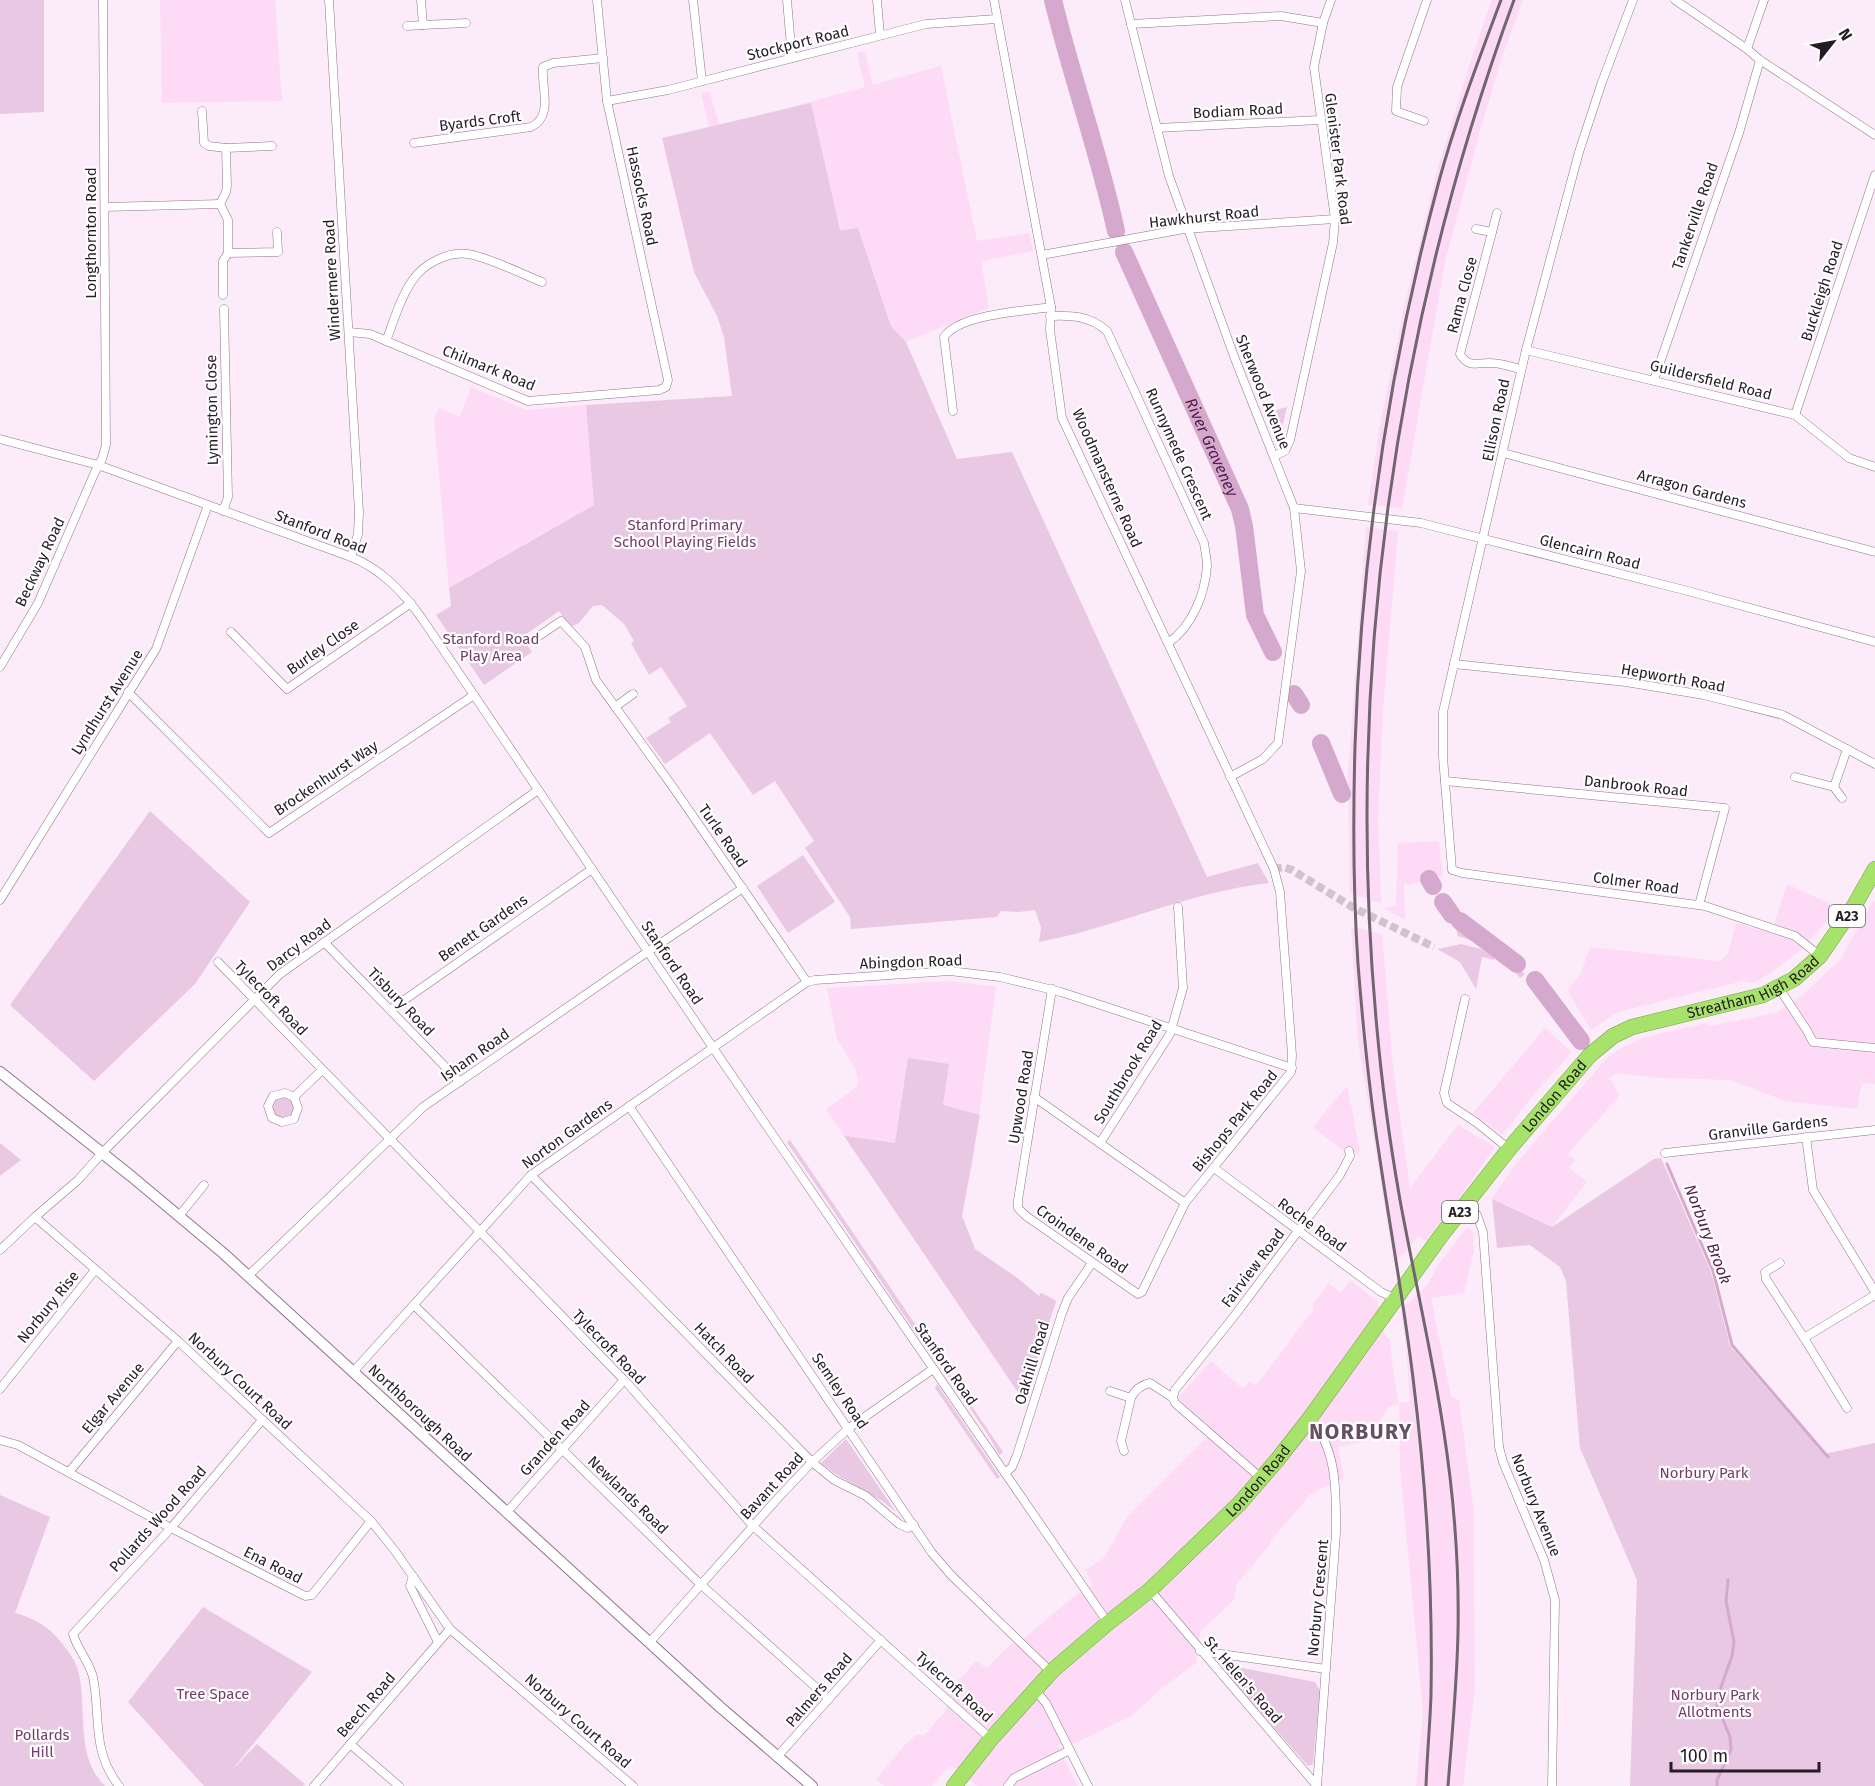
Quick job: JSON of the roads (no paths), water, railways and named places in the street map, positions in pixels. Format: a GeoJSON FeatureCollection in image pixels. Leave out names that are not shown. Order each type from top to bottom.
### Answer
{"type":"FeatureCollection","features":[{"type":"Feature","properties":{"kind":"highway","name":"Streatham High Road"},"geometry":{"type":"LineString","coordinates":[[1590,1055],[1613,1036],[1632,1027],[1763,995],[1779,988],[1808,969],[1820,956],[1874,875]]}},
{"type":"Feature","properties":{"kind":"highway","name":"London Road"},"geometry":{"type":"LineString","coordinates":[[954,1786],[991,1738],[1051,1672],[1107,1623],[1150,1590],[1196,1548],[1261,1478],[1310,1418],[1440,1236],[1509,1149],[1590,1055]]}},
{"type":"Feature","properties":{"kind":"street","name":"Longthornton Road"},"geometry":{"type":"LineString","coordinates":[[98,465],[106,445],[103,0]]}},
{"type":"Feature","properties":{"kind":"street","name":"Windermere Road"},"geometry":{"type":"LineString","coordinates":[[330,0],[360,518],[351,557]]}},
{"type":"Feature","properties":{"kind":"street"},"geometry":{"type":"LineString","coordinates":[[421,0],[423,25]]}},
{"type":"Feature","properties":{"kind":"street","name":"Hassocks Road"},"geometry":{"type":"LineString","coordinates":[[597,0],[607,101],[668,380],[666,387],[659,390]]}},
{"type":"Feature","properties":{"kind":"street"},"geometry":{"type":"LineString","coordinates":[[693,0],[702,81]]}},
{"type":"Feature","properties":{"kind":"street"},"geometry":{"type":"LineString","coordinates":[[787,0],[792,58]]}},
{"type":"Feature","properties":{"kind":"street"},"geometry":{"type":"LineString","coordinates":[[877,0],[880,35]]}},
{"type":"Feature","properties":{"kind":"street","name":"Woodmansterne Road"},"geometry":{"type":"LineString","coordinates":[[994,0],[1042,255],[1051,312],[1050,330],[1062,418],[1274,869]]}},
{"type":"Feature","properties":{"kind":"street","name":"Sherwood Avenue"},"geometry":{"type":"LineString","coordinates":[[1125,0],[1169,176],[1235,359],[1294,508],[1301,571],[1278,743],[1263,759],[1230,777]]}},
{"type":"Feature","properties":{"kind":"street","name":"Glenister Park Road"},"geometry":{"type":"LineString","coordinates":[[1274,456],[1285,451],[1290,440],[1334,243],[1335,219],[1314,67],[1323,23],[1331,0]]}},
{"type":"Feature","properties":{"kind":"street"},"geometry":{"type":"LineString","coordinates":[[1424,121],[1396,111],[1397,87],[1427,0]]}},
{"type":"Feature","properties":{"kind":"street","name":"Ellison Road"},"geometry":{"type":"LineString","coordinates":[[1450,857],[1443,721],[1454,664],[1521,369],[1579,152],[1602,82],[1634,0]]}},
{"type":"Feature","properties":{"kind":"street"},"geometry":{"type":"LineString","coordinates":[[1675,0],[1760,60],[1875,135]]}},
{"type":"Feature","properties":{"kind":"street"},"geometry":{"type":"LineString","coordinates":[[1747,49],[1764,0]]}},
{"type":"Feature","properties":{"kind":"street"},"geometry":{"type":"LineString","coordinates":[[1131,24],[1281,16],[1323,23]]}},
{"type":"Feature","properties":{"kind":"street","name":"Stockport Road"},"geometry":{"type":"LineString","coordinates":[[607,101],[648,95],[926,24],[996,19]]}},
{"type":"Feature","properties":{"kind":"street"},"geometry":{"type":"LineString","coordinates":[[407,26],[466,23]]}},
{"type":"Feature","properties":{"kind":"street","name":"Byards Croft"},"geometry":{"type":"LineString","coordinates":[[414,143],[531,127],[540,122],[544,114],[542,70],[544,66],[603,58]]}},
{"type":"Feature","properties":{"kind":"street","name":"Tankerville Road"},"geometry":{"type":"LineString","coordinates":[[1654,380],[1738,133],[1760,60]]}},
{"type":"Feature","properties":{"kind":"street"},"geometry":{"type":"LineString","coordinates":[[202,111],[204,143],[209,146],[226,148],[272,146]]}},
{"type":"Feature","properties":{"kind":"street","name":"Bodiam Road"},"geometry":{"type":"LineString","coordinates":[[1157,128],[1320,120]]}},
{"type":"Feature","properties":{"kind":"street"},"geometry":{"type":"LineString","coordinates":[[219,204],[227,186],[226,148]]}},
{"type":"Feature","properties":{"kind":"street","name":"Buckleigh Road"},"geometry":{"type":"LineString","coordinates":[[1795,415],[1875,175]]}},
{"type":"Feature","properties":{"kind":"street"},"geometry":{"type":"LineString","coordinates":[[105,207],[219,204]]}},
{"type":"Feature","properties":{"kind":"street"},"geometry":{"type":"LineString","coordinates":[[219,204],[228,220],[228,254],[223,261],[223,295]]}},
{"type":"Feature","properties":{"kind":"street","name":"Rama Close"},"geometry":{"type":"LineString","coordinates":[[1497,213],[1460,354],[1467,363],[1474,365],[1490,363],[1521,369]]}},
{"type":"Feature","properties":{"kind":"street","name":"Hawkhurst Road"},"geometry":{"type":"LineString","coordinates":[[1042,255],[1190,229],[1335,219]]}},
{"type":"Feature","properties":{"kind":"street"},"geometry":{"type":"LineString","coordinates":[[1476,229],[1492,232]]}},
{"type":"Feature","properties":{"kind":"street"},"geometry":{"type":"LineString","coordinates":[[228,254],[278,252],[277,232]]}},
{"type":"Feature","properties":{"kind":"street"},"geometry":{"type":"LineString","coordinates":[[386,341],[410,284],[423,269],[441,259],[469,254],[542,282]]}},
{"type":"Feature","properties":{"kind":"street","name":"Lymington Close"},"geometry":{"type":"LineString","coordinates":[[223,511],[228,497],[224,309]]}},
{"type":"Feature","properties":{"kind":"street","name":"Runnymede Crescent"},"geometry":{"type":"LineString","coordinates":[[953,411],[944,337],[948,330],[971,320],[993,315],[1051,312],[1091,319],[1107,331],[1204,543],[1207,565],[1196,607],[1182,631],[1168,644]]}},
{"type":"Feature","properties":{"kind":"street","name":"Chilmark Road"},"geometry":{"type":"LineString","coordinates":[[349,332],[364,332],[528,401],[659,390]]}},
{"type":"Feature","properties":{"kind":"street","name":"Guildersfield Road"},"geometry":{"type":"LineString","coordinates":[[1526,350],[1795,415],[1849,458],[1875,467]]}},
{"type":"Feature","properties":{"kind":"street","name":"Stanford Road"},"geometry":{"type":"LineString","coordinates":[[0,439],[98,465],[351,557],[378,571],[411,603],[1107,1623]]}},
{"type":"Feature","properties":{"kind":"street","name":"Arragon Gardens"},"geometry":{"type":"LineString","coordinates":[[1503,453],[1875,552]]}},
{"type":"Feature","properties":{"kind":"street","name":"Beckway Road"},"geometry":{"type":"LineString","coordinates":[[0,667],[38,603],[98,465]]}},
{"type":"Feature","properties":{"kind":"street","name":"Lyndhurst Avenue"},"geometry":{"type":"LineString","coordinates":[[0,900],[156,649],[208,505]]}},
{"type":"Feature","properties":{"kind":"street","name":"Glencairn Road"},"geometry":{"type":"LineString","coordinates":[[1294,508],[1421,523],[1875,642]]}},
{"type":"Feature","properties":{"kind":"street","name":"Burley Close"},"geometry":{"type":"LineString","coordinates":[[231,632],[287,689],[411,603]]}},
{"type":"Feature","properties":{"kind":"street","name":"Turle Road"},"geometry":{"type":"LineString","coordinates":[[533,640],[561,621],[585,647],[594,676],[807,982]]}},
{"type":"Feature","properties":{"kind":"street","name":"Hepworth Road"},"geometry":{"type":"LineString","coordinates":[[1454,664],[1626,682],[1704,695],[1783,715],[1875,764]]}},
{"type":"Feature","properties":{"kind":"street","name":"Brockenhurst Way"},"geometry":{"type":"LineString","coordinates":[[128,693],[269,833],[474,695]]}},
{"type":"Feature","properties":{"kind":"street"},"geometry":{"type":"LineString","coordinates":[[615,707],[633,694]]}},
{"type":"Feature","properties":{"kind":"street"},"geometry":{"type":"LineString","coordinates":[[1834,787],[1847,749]]}},
{"type":"Feature","properties":{"kind":"street"},"geometry":{"type":"LineString","coordinates":[[1795,777],[1834,787],[1842,798]]}},
{"type":"Feature","properties":{"kind":"street","name":"Danbrook Road"},"geometry":{"type":"LineString","coordinates":[[1445,781],[1725,808],[1698,905]]}},
{"type":"Feature","properties":{"kind":"street","name":"Darcy Road"},"geometry":{"type":"LineString","coordinates":[[0,1250],[78,1180],[279,974],[538,790]]}},
{"type":"Feature","properties":{"kind":"street","name":"Colmer Road"},"geometry":{"type":"LineString","coordinates":[[1450,857],[1454,872],[1698,905],[1795,936],[1820,956]]}},
{"type":"Feature","properties":{"kind":"street","name":"Benett Gardens"},"geometry":{"type":"LineString","coordinates":[[390,1010],[592,869]]}},
{"type":"Feature","properties":{"kind":"street","name":"Bishops Park Road"},"geometry":{"type":"LineString","coordinates":[[1132,1291],[1138,1294],[1142,1292],[1185,1203],[1289,1076],[1292,1068],[1280,892],[1274,869]]}},
{"type":"Feature","properties":{"kind":"street","name":"Isham Road"},"geometry":{"type":"LineString","coordinates":[[248,1276],[423,1107],[743,888]]}},
{"type":"Feature","properties":{"kind":"street","name":"Southbrook Road"},"geometry":{"type":"LineString","coordinates":[[1100,1143],[1163,1046],[1172,1028],[1183,988],[1178,907]]}},
{"type":"Feature","properties":{"kind":"street","name":"Tisbury Road"},"geometry":{"type":"LineString","coordinates":[[324,942],[460,1082]]}},
{"type":"Feature","properties":{"kind":"street","name":"Tylecroft Road"},"geometry":{"type":"LineString","coordinates":[[218,963],[624,1380],[753,1526],[991,1738]]}},
{"type":"Feature","properties":{"kind":"street","name":"Abingdon Road"},"geometry":{"type":"LineString","coordinates":[[807,982],[958,971],[1000,977],[1052,989],[1292,1068]]}},
{"type":"Feature","properties":{"kind":"street","name":"Norton Gardens"},"geometry":{"type":"LineString","coordinates":[[353,1372],[531,1175],[807,982]]}},
{"type":"Feature","properties":{"kind":"street"},"geometry":{"type":"LineString","coordinates":[[1779,988],[1813,1042],[1875,1048]]}},
{"type":"Feature","properties":{"kind":"street","name":"Upwood Road"},"geometry":{"type":"LineString","coordinates":[[1018,1208],[1052,989]]}},
{"type":"Feature","properties":{"kind":"street"},"geometry":{"type":"LineString","coordinates":[[1465,999],[1444,1099],[1509,1149]]}},
{"type":"Feature","properties":{"kind":"street"},"geometry":{"type":"LineString","coordinates":[[294,1097],[322,1070]]}},
{"type":"Feature","properties":{"kind":"street","name":"Northborough Road"},"geometry":{"type":"LineString","coordinates":[[0,1072],[179,1216],[248,1276],[506,1513],[812,1786]]}},
{"type":"Feature","properties":{"kind":"street"},"geometry":{"type":"LineString","coordinates":[[1034,1097],[1185,1203]]}},
{"type":"Feature","properties":{"kind":"street","name":"Semley Road"},"geometry":{"type":"LineString","coordinates":[[629,1106],[944,1569],[1051,1672]]}},
{"type":"Feature","properties":{"kind":"street","name":"Granville Gardens"},"geometry":{"type":"LineString","coordinates":[[1665,1153],[1875,1130]]}},
{"type":"Feature","properties":{"kind":"street"},"geometry":{"type":"LineString","coordinates":[[1804,1338],[1875,1293],[1813,1190],[1806,1137]]}},
{"type":"Feature","properties":{"kind":"street","name":"Fairview Road"},"geometry":{"type":"LineString","coordinates":[[1173,1398],[1175,1390],[1340,1175],[1350,1156],[1349,1151]]}},
{"type":"Feature","properties":{"kind":"street","name":"Roche Road"},"geometry":{"type":"LineString","coordinates":[[1214,1168],[1388,1297],[1396,1299]]}},
{"type":"Feature","properties":{"kind":"street","name":"Hatch Road"},"geometry":{"type":"LineString","coordinates":[[531,1175],[812,1462],[834,1480],[870,1499],[899,1524],[908,1528],[914,1525]]}},
{"type":"Feature","properties":{"kind":"street"},"geometry":{"type":"LineString","coordinates":[[179,1216],[204,1185]]}},
{"type":"Feature","properties":{"kind":"street","name":"Norbury Avenue"},"geometry":{"type":"LineString","coordinates":[[1466,1204],[1477,1215],[1484,1232],[1499,1447],[1503,1462],[1544,1560],[1555,1600],[1552,1786]]}},
{"type":"Feature","properties":{"kind":"street","name":"Croindene Road"},"geometry":{"type":"LineString","coordinates":[[1018,1208],[1132,1291]]}},
{"type":"Feature","properties":{"kind":"street","name":"Norbury Court Road"},"geometry":{"type":"LineString","coordinates":[[35,1217],[178,1341],[371,1521],[450,1629],[633,1786]]}},
{"type":"Feature","properties":{"kind":"street","name":"Oakhill Road"},"geometry":{"type":"LineString","coordinates":[[1005,1473],[1012,1467],[1017,1455],[1062,1313],[1068,1299],[1092,1263]]}},
{"type":"Feature","properties":{"kind":"street"},"geometry":{"type":"LineString","coordinates":[[1780,1263],[1765,1272],[1766,1279],[1847,1408]]}},
{"type":"Feature","properties":{"kind":"street","name":"Norbury Rise"},"geometry":{"type":"LineString","coordinates":[[0,1389],[95,1270]]}},
{"type":"Feature","properties":{"kind":"street","name":"Newlands Road"},"geometry":{"type":"LineString","coordinates":[[414,1305],[701,1584],[829,1699]]}},
{"type":"Feature","properties":{"kind":"street","name":"Elgar Avenue"},"geometry":{"type":"LineString","coordinates":[[69,1472],[178,1341]]}},
{"type":"Feature","properties":{"kind":"street","name":"Bavant Road"},"geometry":{"type":"LineString","coordinates":[[650,1643],[812,1462],[849,1428],[933,1369]]}},
{"type":"Feature","properties":{"kind":"street","name":"Granden Road"},"geometry":{"type":"LineString","coordinates":[[506,1513],[624,1380]]}},
{"type":"Feature","properties":{"kind":"street"},"geometry":{"type":"LineString","coordinates":[[1124,1451],[1121,1441],[1131,1398],[1142,1385],[1150,1383],[1173,1398],[1175,1403],[1261,1478]]}},
{"type":"Feature","properties":{"kind":"street"},"geometry":{"type":"LineString","coordinates":[[1110,1391],[1131,1398]]}},
{"type":"Feature","properties":{"kind":"street","name":"Norbury Crescent"},"geometry":{"type":"LineString","coordinates":[[1310,1418],[1321,1431],[1328,1445],[1336,1487],[1336,1533],[1317,1786]]}},
{"type":"Feature","properties":{"kind":"street","name":"Pollards Wood Road"},"geometry":{"type":"LineString","coordinates":[[119,1786],[105,1763],[98,1741],[91,1670],[73,1634],[171,1528],[262,1420]]}},
{"type":"Feature","properties":{"kind":"street"},"geometry":{"type":"LineString","coordinates":[[0,1440],[18,1445],[171,1528]]}},
{"type":"Feature","properties":{"kind":"street","name":"Ena Road"},"geometry":{"type":"LineString","coordinates":[[171,1528],[308,1597],[312,1595],[371,1521]]}},
{"type":"Feature","properties":{"kind":"street","name":"Norbury Court Road"},"geometry":{"type":"LineString","coordinates":[[413,1576],[410,1586],[438,1642]]}},
{"type":"Feature","properties":{"kind":"street","name":"St. Helen's Road"},"geometry":{"type":"LineString","coordinates":[[1150,1590],[1317,1786]]}},
{"type":"Feature","properties":{"kind":"street"},"geometry":{"type":"LineString","coordinates":[[438,1642],[450,1629]]}},
{"type":"Feature","properties":{"kind":"street","name":"Palmers Road"},"geometry":{"type":"LineString","coordinates":[[777,1757],[881,1640]]}},
{"type":"Feature","properties":{"kind":"street","name":"Beech Road"},"geometry":{"type":"LineString","coordinates":[[314,1786],[438,1642]]}},
{"type":"Feature","properties":{"kind":"street"},"geometry":{"type":"LineString","coordinates":[[1200,1650],[1326,1669]]}},
{"type":"Feature","properties":{"kind":"street"},"geometry":{"type":"LineString","coordinates":[[1035,1690],[1046,1703],[1088,1786]]}},
{"type":"Feature","properties":{"kind":"street"},"geometry":{"type":"LineString","coordinates":[[350,1744],[399,1786]]}},
{"type":"Feature","properties":{"kind":"street"},"geometry":{"type":"LineString","coordinates":[[1008,1786],[1018,1776],[1070,1750]]}},
{"type":"Feature","properties":{"kind":"waterway","name":"River Graveney"},"geometry":{"type":"LineString","coordinates":[[1053,0],[1116,231]]}},
{"type":"Feature","properties":{"kind":"waterway","name":"River Graveney"},"geometry":{"type":"LineString","coordinates":[[1124,252],[1240,509],[1255,615],[1273,652]]}},
{"type":"Feature","properties":{"kind":"waterway","name":"River Graveney"},"geometry":{"type":"LineString","coordinates":[[1294,694],[1301,705]]}},
{"type":"Feature","properties":{"kind":"waterway","name":"River Graveney"},"geometry":{"type":"LineString","coordinates":[[1321,743],[1342,794]]}},
{"type":"Feature","properties":{"kind":"waterway","name":"River Graveney"},"geometry":{"type":"LineString","coordinates":[[1429,879],[1433,886]]}},
{"type":"Feature","properties":{"kind":"waterway","name":"River Graveney"},"geometry":{"type":"LineString","coordinates":[[1443,902],[1452,915]]}},
{"type":"Feature","properties":{"kind":"waterway","name":"River Graveney"},"geometry":{"type":"LineString","coordinates":[[1460,921],[1517,964]]}},
{"type":"Feature","properties":{"kind":"waterway","name":"River Graveney"},"geometry":{"type":"LineString","coordinates":[[1535,980],[1581,1041]]}},
{"type":"Feature","properties":{"kind":"waterway","name":"Norbury Brook"},"geometry":{"type":"LineString","coordinates":[[1667,1164],[1713,1271],[1732,1345],[1828,1457]]}},
{"type":"Feature","properties":{"kind":"waterway","name":"Norbury Brook"},"geometry":{"type":"LineString","coordinates":[[1717,1786],[1717,1780],[1731,1750],[1730,1737],[1717,1705],[1734,1642],[1726,1601],[1728,1580]]}},
{"type":"Feature","properties":{"kind":"tunnel"},"geometry":{"type":"LineString","coordinates":[[1274,869],[1284,867],[1292,870],[1354,908],[1434,947]]}},
{"type":"Feature","properties":{"kind":"railway"},"geometry":{"type":"LineString","coordinates":[[1426,1786],[1431,1655],[1430,1576],[1425,1496],[1409,1350],[1369,1082],[1356,937],[1354,827],[1358,674],[1380,461],[1406,321],[1439,181],[1468,89],[1501,0]]}},
{"type":"Feature","properties":{"kind":"railway"},"geometry":{"type":"LineString","coordinates":[[1448,1786],[1458,1632],[1454,1515],[1440,1407],[1400,1200],[1381,1072],[1368,899],[1368,768],[1374,637],[1388,507],[1409,377],[1437,250],[1472,124],[1514,0]]}},
{"type":"Feature","properties":{"kind":"district","name":"NORBURY"},"geometry":{"type":"Point","coordinates":[1361,1432]}},
{"type":"Feature","properties":{"kind":"park label","name":"Stanford Primary School Playing Fields"},"geometry":{"type":"Point","coordinates":[685,534]}},
{"type":"Feature","properties":{"kind":"park label","name":"Stanford Road Play Area"},"geometry":{"type":"Point","coordinates":[491,648]}},
{"type":"Feature","properties":{"kind":"park label","name":"Norbury Park"},"geometry":{"type":"Point","coordinates":[1704,1473]}},
{"type":"Feature","properties":{"kind":"park label","name":"Tree Space"},"geometry":{"type":"Point","coordinates":[213,1694]}},
{"type":"Feature","properties":{"kind":"park label","name":"Norbury Park Allotments"},"geometry":{"type":"Point","coordinates":[1715,1704]}},
{"type":"Feature","properties":{"kind":"park label","name":"Pollards Hill"},"geometry":{"type":"Point","coordinates":[42,1744]}}]}
